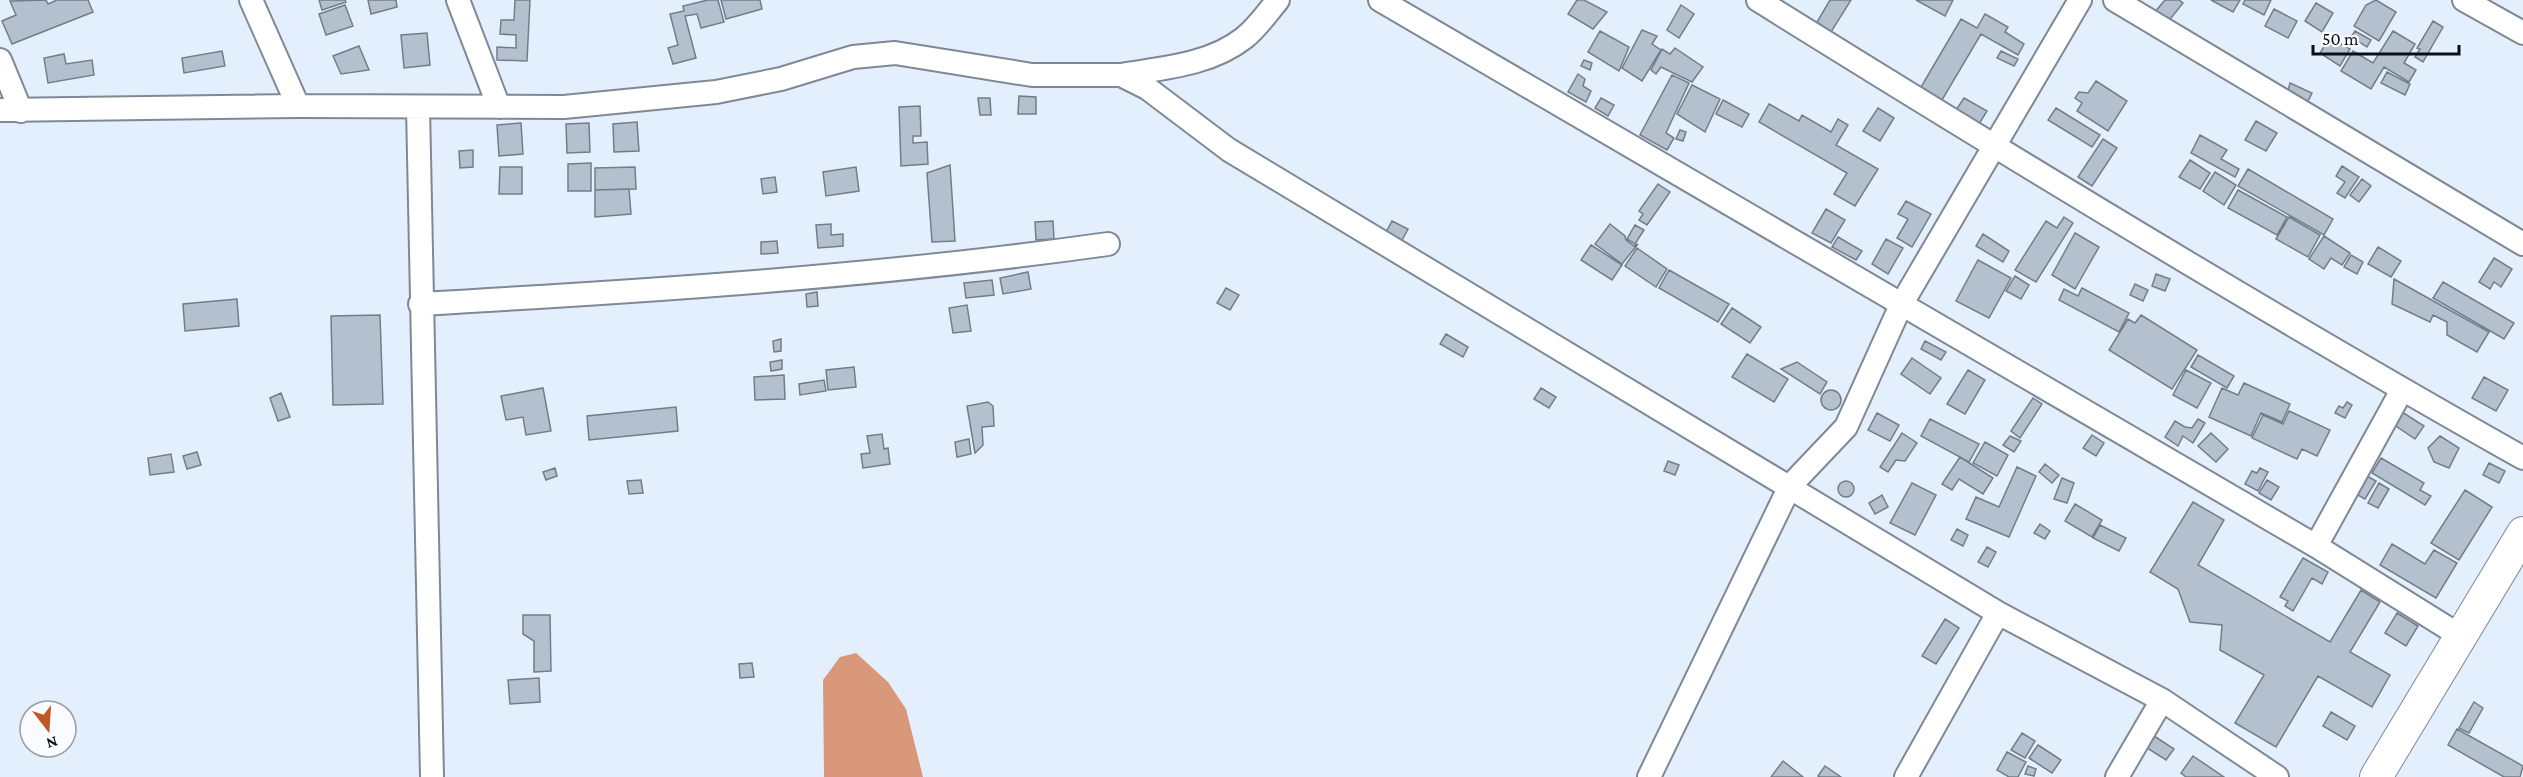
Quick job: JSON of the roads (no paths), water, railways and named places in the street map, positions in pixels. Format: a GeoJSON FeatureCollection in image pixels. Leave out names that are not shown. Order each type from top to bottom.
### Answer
{"type":"FeatureCollection","features":[{"type":"Feature","properties":{"kind":"street"},"geometry":{"type":"LineString","coordinates":[[251,0],[298,106]]}},
{"type":"Feature","properties":{"kind":"street"},"geometry":{"type":"LineString","coordinates":[[458,0],[499,107]]}},
{"type":"Feature","properties":{"kind":"street"},"geometry":{"type":"LineString","coordinates":[[0,60],[10,110],[298,106],[564,107],[716,92],[781,79],[832,62],[874,54],[895,53],[1032,75],[1121,75],[1218,54],[1245,38],[1278,0]]}},
{"type":"Feature","properties":{"kind":"street"},"geometry":{"type":"LineString","coordinates":[[1380,0],[2316,546],[2462,637]]}},
{"type":"Feature","properties":{"kind":"street"},"geometry":{"type":"LineString","coordinates":[[1758,0],[1992,146],[2402,390],[2523,458]]}},
{"type":"Feature","properties":{"kind":"street"},"geometry":{"type":"LineString","coordinates":[[1649,777],[1790,486],[1846,427],[1901,305],[1992,146],[2080,0]]}},
{"type":"Feature","properties":{"kind":"street"},"geometry":{"type":"LineString","coordinates":[[2115,0],[2523,244]]}},
{"type":"Feature","properties":{"kind":"street"},"geometry":{"type":"LineString","coordinates":[[2464,0],[2523,33]]}},
{"type":"Feature","properties":{"kind":"street"},"geometry":{"type":"LineString","coordinates":[[1121,75],[1147,88],[1229,150],[1998,613],[2162,700],[2277,777]]}},
{"type":"Feature","properties":{"kind":"street"},"geometry":{"type":"LineString","coordinates":[[418,107],[420,303],[432,777]]}},
{"type":"Feature","properties":{"kind":"street"},"geometry":{"type":"LineString","coordinates":[[420,303],[640,292],[974,260],[1108,244]]}},
{"type":"Feature","properties":{"kind":"street"},"geometry":{"type":"LineString","coordinates":[[2316,546],[2402,390]]}},
{"type":"Feature","properties":{"kind":"street"},"geometry":{"type":"LineString","coordinates":[[2376,777],[2523,533]]}},
{"type":"Feature","properties":{"kind":"street"},"geometry":{"type":"LineString","coordinates":[[1906,777],[1998,613]]}},
{"type":"Feature","properties":{"kind":"street"},"geometry":{"type":"LineString","coordinates":[[2116,777],[2162,700]]}}]}
